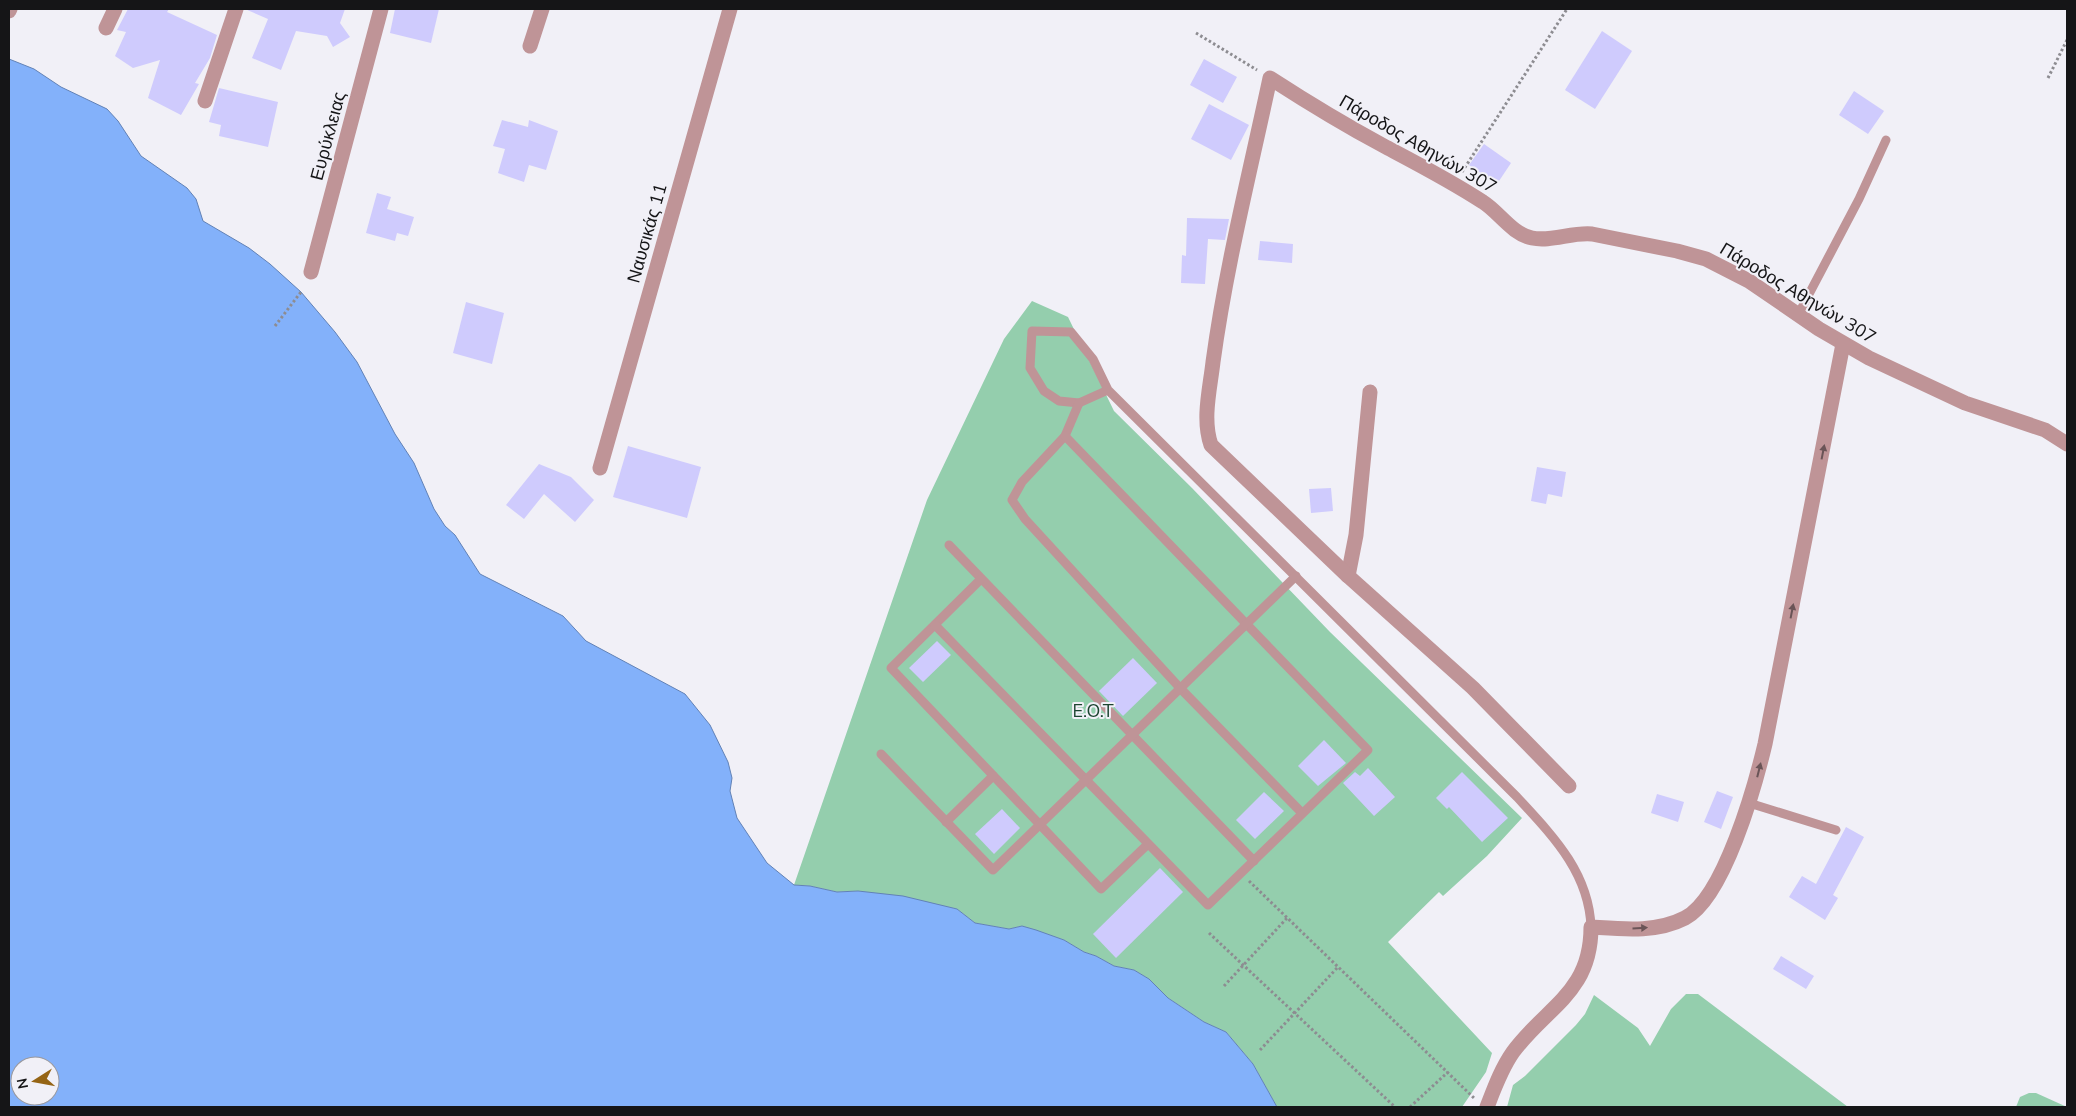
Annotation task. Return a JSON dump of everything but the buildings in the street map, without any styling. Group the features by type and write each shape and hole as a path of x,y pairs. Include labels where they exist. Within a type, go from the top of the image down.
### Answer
{"street":[{"path":"106,28 115,9"},
{"path":"205,101 236,9"},
{"name":"Ευρύκλειας","path":"311,272 381,9"},
{"path":"530,46 542,9"},
{"name":"Ναυσικάς 11","path":"600,468 730,9"},
{"path":"1270,78 1226,278 1209,398 1208,436 1211,445 1348,576 1473,688 1569,786"},
{"name":"Πάροδος Αθηνών 307","path":"1270,78 1368,137 1454,184 1486,204 1511,226 1530,238 1583,233 1706,259 1749,281 1843,344 1945,394 2024,421 2045,430 2067,444"},
{"path":"1482,1104 1512,1054 1559,1004 1582,974 1590,952 1591,927 1657,927 1674,923 1692,913 1703,903 1719,878 1758,776 1843,344"},
{"path":"1348,576 1356,535 1370,392"}],"lane":[{"path":"1798,315 1855,207 1886,140"},
{"path":"1108,390 1079,403 1059,401 1044,391 1030,368 1032,331 1071,332 1093,360 1108,390 1517,797 1561,847 1573,865 1587,893 1591,927"},
{"path":"1079,403 1065,436 1022,482 1012,500 1025,520 1180,688 1302,813"},
{"path":"935,625 1208,906 1368,750 1065,436"},
{"path":"949,545 1254,861"},
{"path":"881,754 993,870 1296,576"},
{"path":"981,579 891,668 1101,889 1148,844"},
{"path":"946,822 993,776"},
{"path":"1749,803 1836,830"}],"path":[{"path":"1454,184 1566,9"},
{"path":"1196,33 1270,78"},
{"path":"2048,78 2067,40"},
{"path":"275,326 301,292"},
{"path":"1241,874 1482,1104"},
{"path":"1224,986 1287,918"},
{"path":"1209,933 1395,1107"},
{"path":"1260,1050 1338,967"},
{"path":"1410,1107 1448,1072"}],"green space":[{"name":"E.O.T","path":"1032,301 1068,317 1114,411 1192,488 1330,632 1522,818 1487,856 1443,896 1439,892 1388,942 1492,1053 1486,1072 1462,1107 1277,1107 1253,1064 1226,1032 1204,1022 1168,998 1149,979 1134,970 1114,966 1064,940 1022,926 1009,929 975,923 957,909 858,891 837,892 810,886 794,885 927,500 1004,339"},
{"path":"1686,994 1698,994 1848,1107 1507,1107 1513,1085 1525,1076 1576,1025 1585,1014 1594,995 1638,1028 1650,1046 1671,1009"},
{"path":"2029,1093 2036,1093 2067,1107 2016,1107 2020,1097"}],"water":[{"path":"9,59 34,69 61,87 107,109 118,121 141,156 187,188 196,199 203,221 249,248 301,292 335,332 357,362 395,434 414,463 434,509 445,526 455,535 480,574 563,616 586,641 685,694 710,725 728,762 732,778 730,791 737,818 767,863 794,885 810,886 837,892 858,891 903,896 957,909 975,923 1009,929 1022,926 1036,930 1064,940 1114,966 1134,970 1149,979 1168,998 1204,1022 1226,1032 1253,1064 1277,1107 9,1107"}]}
